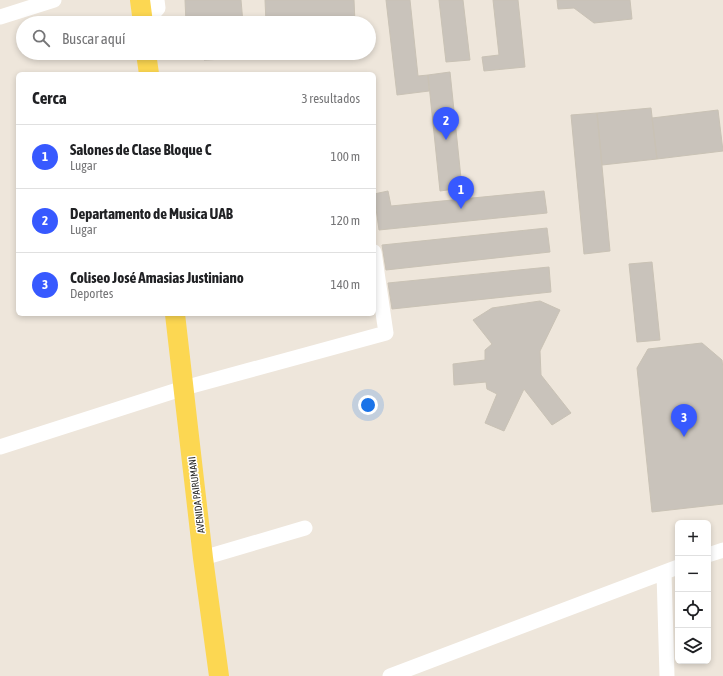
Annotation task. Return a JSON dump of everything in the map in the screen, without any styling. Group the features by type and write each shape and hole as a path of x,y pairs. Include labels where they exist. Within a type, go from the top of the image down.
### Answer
{"main road":[{"path":"140,0 143,16"},
{"path":"147,60 149,72"},
{"name":"AVENIDA PAIRUMANI","path":"176,316 203,558 219,676"}],"street":[{"path":"0,17 54,0"},
{"path":"151,16 158,8 157,0"},
{"path":"0,447 184,388 386,333 376,266"},
{"path":"203,558 305,528"},
{"path":"711,555 723,550"},
{"path":"390,676 675,568"},
{"path":"664,573 667,676"}],"building":[{"path":"185,0 241,0 242,16 186,16"},
{"path":"265,0 354,0 355,16 266,16"},
{"path":"386,0 410,0 418,76 428,75 429,91 397,95"},
{"path":"439,0 463,0 470,60 446,62"},
{"path":"493,0 518,0 525,67 484,71 482,57 499,55"},
{"path":"557,0 630,0 632,19 594,23 574,8 558,9"},
{"path":"450,72 462,188 440,191 428,75"},
{"path":"651,108 657,159 602,165 597,113"},
{"path":"718,110 723,151 657,159 652,118"},
{"path":"597,113 610,251 584,254 571,115"},
{"path":"388,191 391,206 544,191 547,213 379,230 376,208 376,194"},
{"path":"547,228 550,252 386,270 382,245"},
{"path":"652,262 660,340 637,342 629,264"},
{"path":"549,267 551,292 392,309 388,283"},
{"path":"540,301 560,310 540,351 541,375 571,413 552,425 524,389 504,431 485,423 497,394 487,389 486,382 454,385 453,364 485,360 485,350 492,344 473,320 492,308"},
{"path":"702,343 722,360 723,504 652,512 637,368 648,349"}],"place":[{"name":"Departamento de Musica UAB","path":"446,140"},
{"name":"Salones de Clase Bloque C","path":"461,209"},
{"name":"Coliseo José Amasias Justiniano","path":"684,437"}]}
